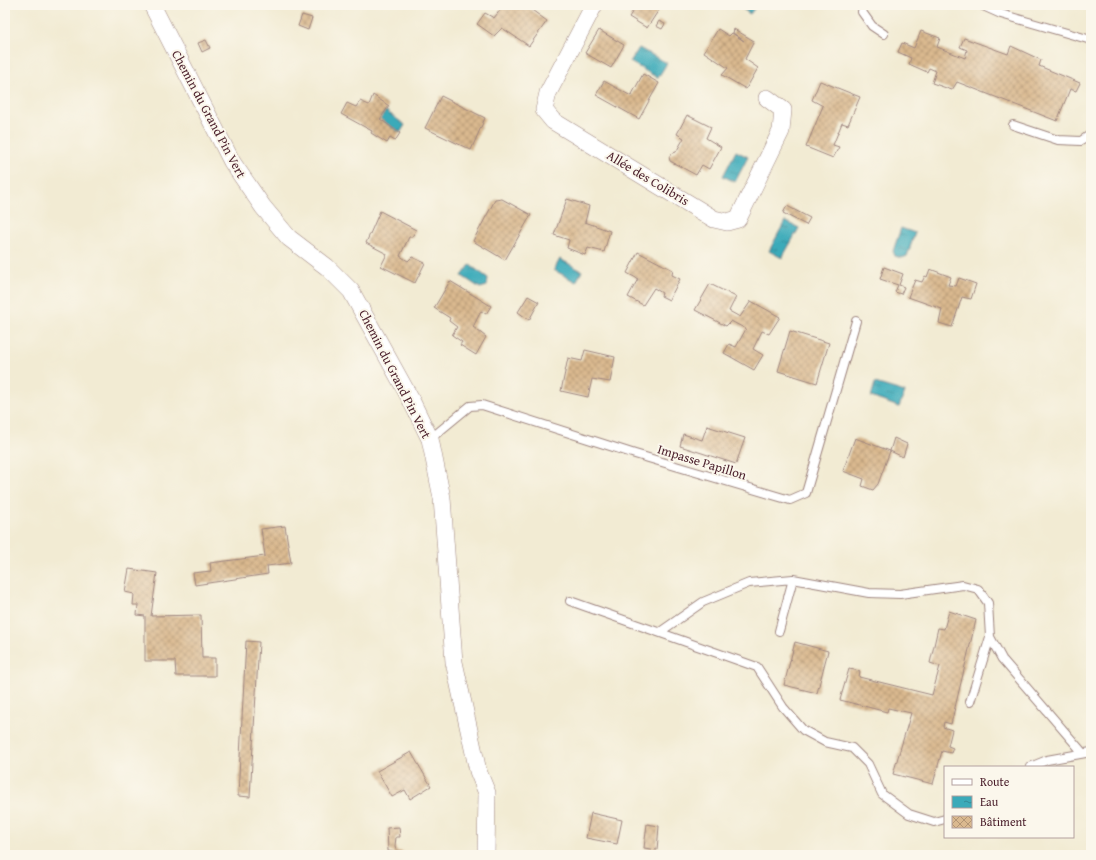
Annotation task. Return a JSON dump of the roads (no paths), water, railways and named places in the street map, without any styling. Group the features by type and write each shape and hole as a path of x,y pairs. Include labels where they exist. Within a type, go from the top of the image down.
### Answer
{"street":[{"name":"Chemin du Grand Pin Vert","path":"152,5 232,162 263,207 289,238 326,267 351,291 410,398 430,439 442,498 454,662 478,771 488,793 486,855"},
{"name":"Allée des Colibris","path":"594,5 548,93 544,110 553,121 714,219 727,222 738,219 782,131 783,110 767,98"}],"lane":[{"path":"863,5 862,12 872,26 884,34"},
{"path":"980,5 1001,14 1091,40"},
{"path":"1001,14 1004,5"},
{"path":"1013,125 1058,140 1081,141 1091,134"},
{"name":"Impasse Papillon","path":"430,439 470,406 482,404 635,454 790,500 806,493 856,321"},
{"path":"779,631 793,579"},
{"path":"660,632 703,602 749,583 793,579 869,593 900,594 963,585 978,589 988,603 990,637 970,702"},
{"path":"570,601 757,667 783,707 803,730 825,742 852,748 868,764 882,794 909,814 934,822 944,819"},
{"path":"990,637 1002,659 1087,753"},
{"path":"1032,766 1047,760 1087,753"}],"water":[{"path":"737,5 757,5 750,14"},
{"path":"639,48 667,63 658,78 630,62"},
{"path":"386,111 405,125 400,133 380,119"},
{"path":"736,151 748,157 735,182 723,176"},
{"path":"785,221 799,228 782,258 769,251"},
{"path":"901,228 915,233 907,256 902,258 895,256 893,251"},
{"path":"560,259 582,271 576,282 554,270"},
{"path":"470,265 488,278 487,286 480,288 462,276"},
{"path":"875,383 905,392 899,407 871,397"}]}
